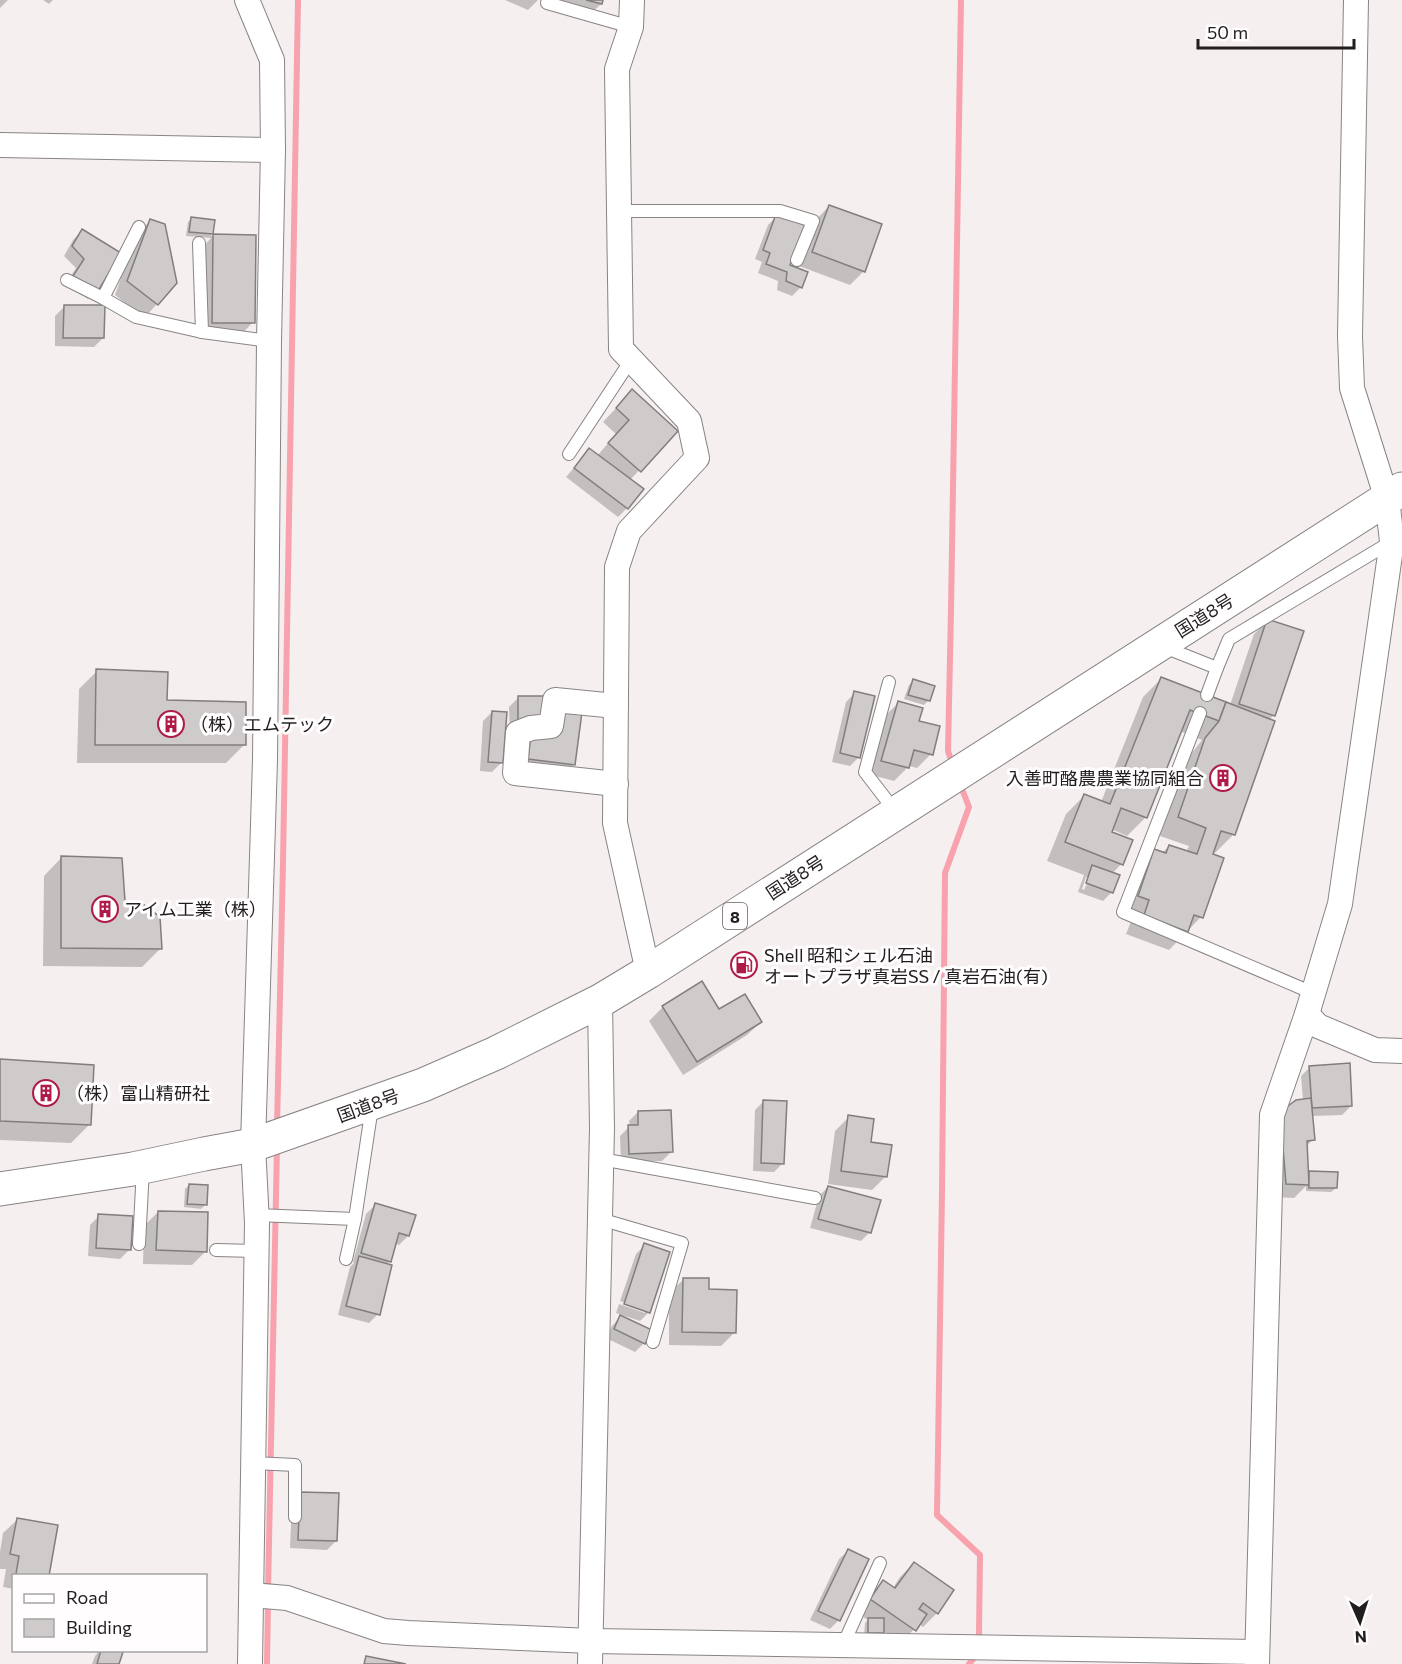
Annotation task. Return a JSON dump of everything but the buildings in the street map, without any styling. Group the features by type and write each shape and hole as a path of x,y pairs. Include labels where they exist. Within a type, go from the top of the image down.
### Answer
{"highway":[{"name":"国道8号","path":"0,1189 253,1146 423,1085 496,1053 600,1001 648,972 1394,494"}],"street":[{"path":"247,0 272,60 273,150 265,760 253,1146 256,1251 250,1664"},
{"path":"632,0 631,27 617,69 621,349 689,420 697,458 629,531 617,567 615,823 648,972"},
{"path":"252,1594 287,1598 384,1631 590,1652 843,1645 1257,1658 1272,1115 1310,1004 1340,904 1394,554 1394,494 1352,388 1350,336 1356,0"},
{"path":"0,145 273,150"},
{"path":"616,706 555,700 551,726 531,728 518,733 515,772 616,784"},
{"path":"590,1652 601,1159 600,1001"},
{"path":"1310,1004 1318,1026 1375,1050 1402,1051"}],"lane":[{"path":"548,0 547,3 631,27"},
{"path":"619,212 780,211 813,221 797,260"},
{"path":"103,298 139,227"},
{"path":"199,243 202,332"},
{"path":"67,280 136,316 202,332 269,341"},
{"path":"569,454 631,360"},
{"path":"1207,694 1230,639 1394,554"},
{"path":"1157,645 1217,668"},
{"path":"889,681 865,772 896,812"},
{"path":"1200,713 1124,912 1310,1004"},
{"path":"346,1259 355,1219 373,1104"},
{"path":"601,1159 815,1198"},
{"path":"139,1244 143,1166"},
{"path":"256,1215 355,1219"},
{"path":"600,1219 682,1243 653,1342"},
{"path":"216,1250 256,1251"},
{"path":"253,1463 295,1465 295,1517"},
{"path":"843,1645 880,1563"}],"waterway":[{"path":"277,1127 298,0"},
{"path":"953,766 948,751 961,0"},
{"path":"960,784 969,807 945,873 937,1515 980,1555 977,1643"},
{"path":"268,1592 277,1146"},
{"path":"267,1664 268,1602"},
{"path":"969,1664 975,1653"}],"place":[{"name":"（株）エムテック","path":"171,724"},
{"name":"入善町酪農農業協同組合","path":"1223,778"},
{"name":"アイム工業（株）","path":"105,909"},
{"name":"Shell 昭和シェル石油 オートプラザ真岩SS / 真岩石油(有)","path":"744,965"},
{"name":"（株）富山精研社","path":"46,1093"}]}
